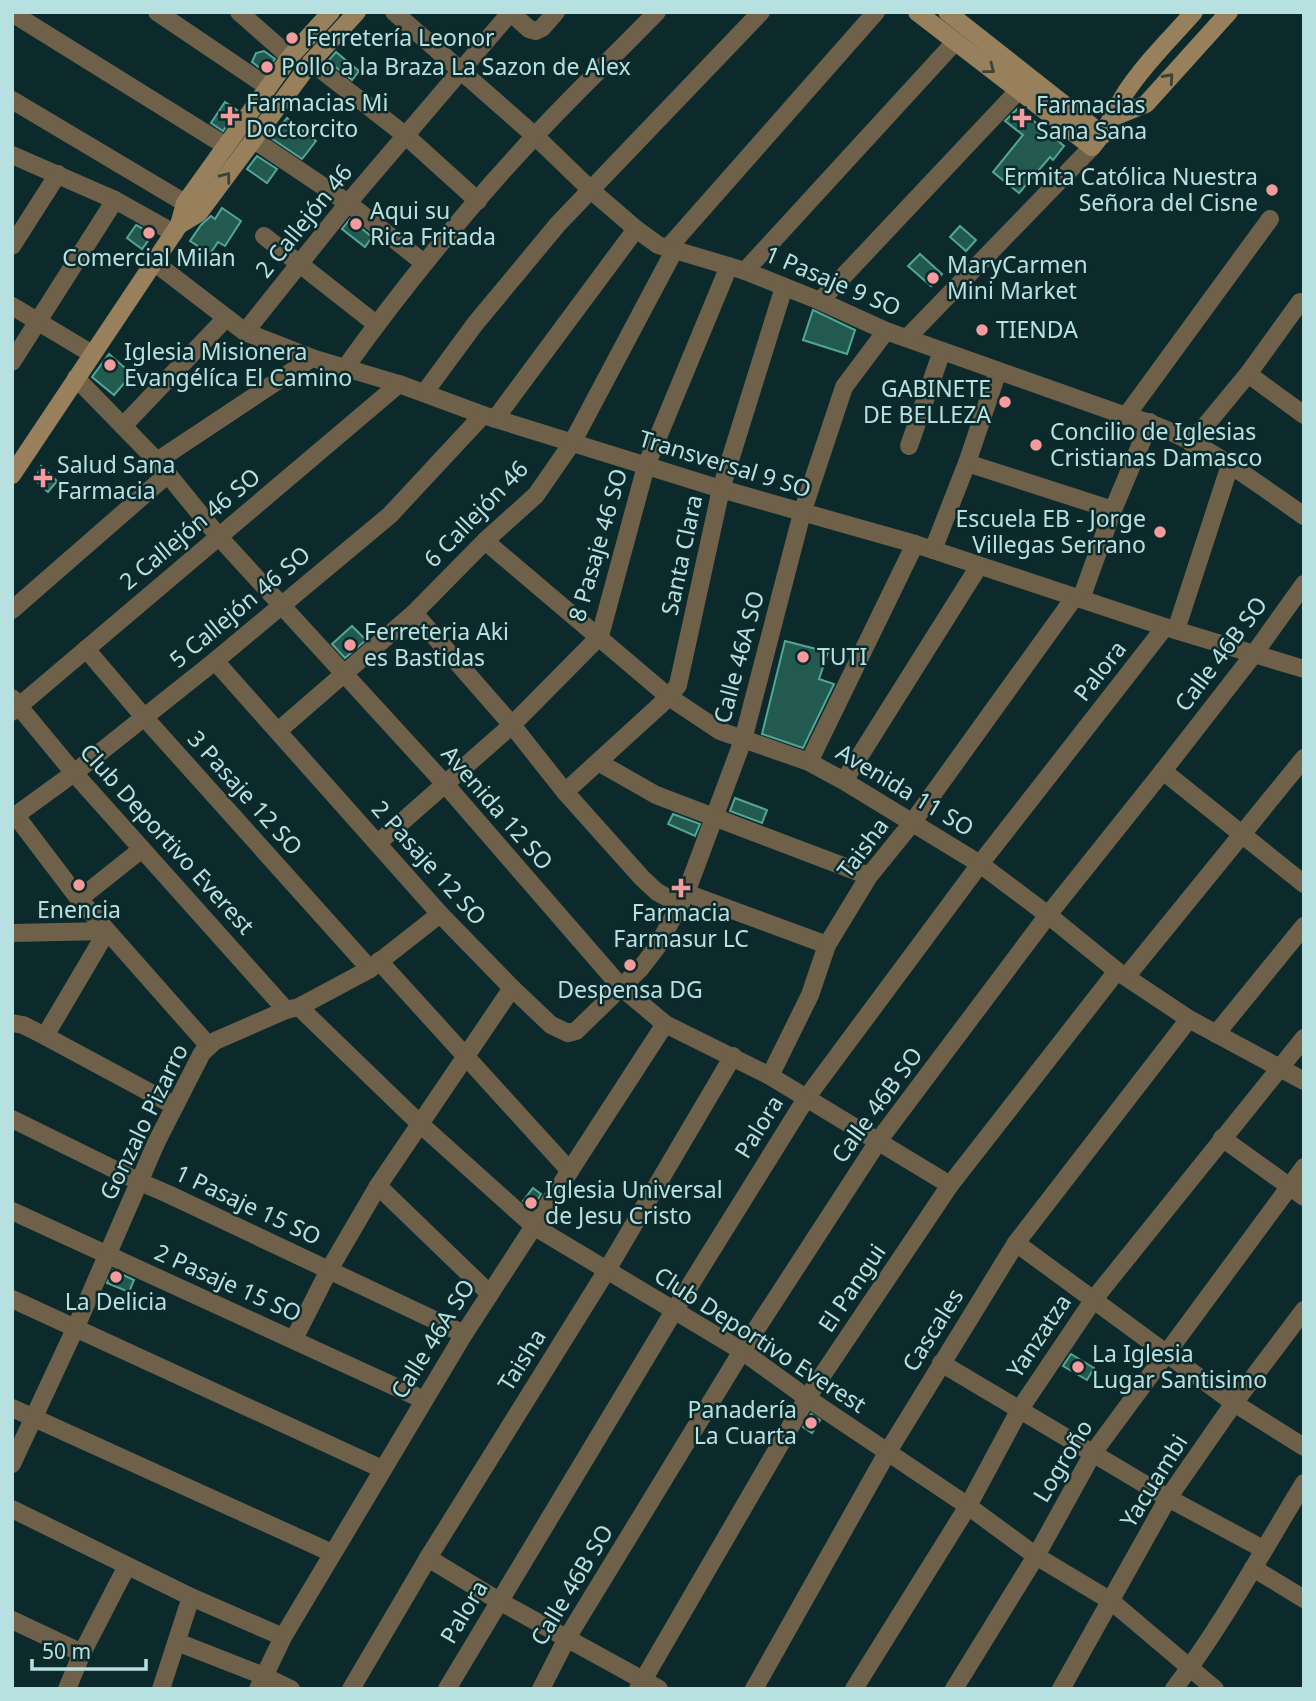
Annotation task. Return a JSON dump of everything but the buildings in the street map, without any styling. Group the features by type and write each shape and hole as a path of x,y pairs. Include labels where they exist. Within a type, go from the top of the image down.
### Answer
{"street":[{"path":"158,12 268,87"},
{"path":"239,12 290,57"},
{"path":"13,473 177,229 185,203 290,57 331,12"},
{"path":"177,229 199,213 311,62 357,12"},
{"name":"1 Pasaje 9 SO","path":"394,12 535,136 592,191 658,244 784,286 886,331 1126,416 1150,422 1230,465 1304,516"},
{"path":"510,12 529,29 536,31 556,12"},
{"name":"2 Callejón 46","path":"245,332 348,203 510,12"},
{"path":"345,368 424,263 478,201 535,136 657,12"},
{"path":"425,393 475,324 558,224 761,12"},
{"path":"671,249 876,12"},
{"path":"917,12 1018,91 1097,141"},
{"path":"947,12 1097,141"},
{"path":"906,338 1097,141 1114,117 1126,92 1194,12"},
{"path":"1114,117 1146,104 1229,12"},
{"path":"12,13 226,146"},
{"name":"8 Pasaje 46 SO","path":"378,842 512,726 600,636 646,466 737,269 955,42"},
{"path":"311,62 405,135 478,201"},
{"path":"820,301 1018,91"},
{"path":"12,100 185,203"},
{"path":"254,140 348,203 424,263"},
{"path":"12,155 177,229"},
{"path":"12,246 58,174"},
{"path":"12,362 115,200"},
{"path":"1126,416 1270,219"},
{"name":"5 Callejón 46 SO","path":"14,817 215,661 390,515 489,417 636,229"},
{"path":"264,236 376,324"},
{"name":"6 Callejón 46","path":"278,731 414,613 485,541 536,495 572,443 671,249"},
{"name":"Transversal 9 SO","path":"154,262 245,332 312,358 399,384 489,417 720,489 915,544 1078,599 1304,669"},
{"name":"Santa Clara","path":"565,792 668,697 681,677 720,489 784,286"},
{"path":"1191,443 1302,303"},
{"path":"12,306 92,354"},
{"path":"123,426 226,318"},
{"name":"Calle 46A SO","path":"621,987 657,947 683,899 743,740 802,513 844,387 886,331"},
{"path":"909,446 942,351"},
{"path":"12,610 163,468 312,358"},
{"path":"933,550 967,463 998,371"},
{"path":"1248,374 1304,415"},
{"name":"Avenida 12 SO","path":"76,378 163,468 219,537 445,783 621,987 665,1024 770,1076 950,1185"},
{"name":"2 Callejón 46 SO","path":"15,706 399,384"},
{"name":"Taisha","path":"770,1076 810,995 827,945 869,876 1078,599 1150,422"},
{"path":"967,463 1113,510"},
{"name":"Palora","path":"447,1689 674,1311 807,1097 980,864 1170,628 1230,465"},
{"name":"Avenida 11 SO","path":"485,541 600,636 668,697 720,731 809,762 844,780 980,864 1122,974 1189,1019 1304,1081"},
{"path":"809,762 915,544"},
{"path":"844,780 979,566"},
{"name":"Calle 46B SO","path":"541,1689 567,1639 742,1351 879,1140 1048,915 1254,654 1304,584"},
{"path":"414,613 565,792 657,892 827,945"},
{"name":"3 Pasaje 12 SO","path":"86,649 144,717 374,965 465,1055 570,1171"},
{"name":"2 Pasaje 12 SO","path":"215,661 440,914 551,1026 568,1033 584,1026 621,987"},
{"name":"Club Deportivo Everest","path":"15,706 142,849 293,1009 535,1227 742,1351 968,1506 1036,1556 1111,1601 1214,1689"},
{"name":"El Pangui","path":"640,1684 807,1398 950,1185 1122,974 1304,758"},
{"path":"598,762 656,795 869,876"},
{"path":"1163,771 1304,884"},
{"path":"14,817 79,899 208,1045"},
{"path":"79,899 142,849"},
{"name":"Gonzalo Pizarro","path":"12,1464 174,1106 208,1045 293,1009 374,965 440,914"},
{"path":"1216,1034 1304,926"},
{"path":"12,933 107,931"},
{"path":"45,1036 107,931"},
{"path":"294,1339 329,1270 378,1186 512,988"},
{"name":"Cascales","path":"754,1689 887,1452 1016,1243 1189,1019"},
{"path":"12,1023 23,1025 45,1036 174,1106"},
{"name":"Calle 46A SO","path":"261,1682 283,1637 332,1553 464,1334 665,1024"},
{"name":"Yanzatza","path":"854,1689 968,1506 1020,1409 1094,1299 1304,1038"},
{"name":"Taisha","path":"351,1689 428,1558 607,1270 733,1056"},
{"name":"1 Pasaje 15 SO","path":"12,1119 464,1334"},
{"path":"1222,1138 1304,1197"},
{"name":"Logroño","path":"954,1689 1036,1556 1093,1453 1304,1167"},
{"path":"378,1186 490,1294"},
{"name":"2 Pasaje 15 SO","path":"12,1211 424,1400"},
{"path":"1016,1243 1234,1402 1304,1447"},
{"path":"12,1299 382,1469"},
{"name":"Yacuambi","path":"1061,1689 1168,1498 1234,1402 1304,1310"},
{"path":"941,1363 1168,1498 1264,1549"},
{"path":"12,1408 332,1553"},
{"path":"1174,1689 1254,1567 1304,1482"},
{"path":"12,1509 191,1597 283,1637"},
{"path":"428,1558 640,1684 659,1689"},
{"path":"67,1689 82,1653 127,1566"},
{"path":"1254,1567 1304,1599"},
{"path":"161,1689 191,1597"},
{"path":"12,1620 82,1653"},
{"path":"177,1642 261,1682 290,1689"}],"place":[{"name":"Ferretería Leonor","path":"292,38"},
{"name":"Pollo a la Braza La Sazon de Alex","path":"267,67"},
{"name":"Farmacias Mi Doctorcito","path":"230,116"},
{"name":"Farmacias Sana Sana","path":"1022,118"},
{"name":"Ermita Católica Nuestra Señora del Cisne","path":"1272,190"},
{"name":"Aqui su Rica Fritada","path":"356,224"},
{"name":"Comercial Milan","path":"149,233"},
{"name":"MaryCarmen Mini Market","path":"933,278"},
{"name":"TIENDA","path":"982,330"},
{"name":"Iglesia Misionera Evangélíca El Camino","path":"110,365"},
{"name":"GABINETE DE BELLEZA","path":"1005,402"},
{"name":"Concilio de Iglesias Cristianas Damasco","path":"1036,445"},
{"name":"Salud Sana Farmacia","path":"43,478"},
{"name":"Escuela EB - Jorge Villegas Serrano","path":"1160,532"},
{"name":"Ferreteria Aki es Bastidas","path":"350,645"},
{"name":"TUTI","path":"803,657"},
{"name":"Enencia","path":"79,885"},
{"name":"Farmacia Farmasur LC","path":"681,888"},
{"name":"Despensa DG","path":"630,965"},
{"name":"Iglesia Universal de Jesu Cristo","path":"531,1203"},
{"name":"La Delicia","path":"116,1277"},
{"name":"La Iglesia Lugar Santisimo","path":"1078,1367"},
{"name":"Panadería La Cuarta","path":"811,1423"}]}
